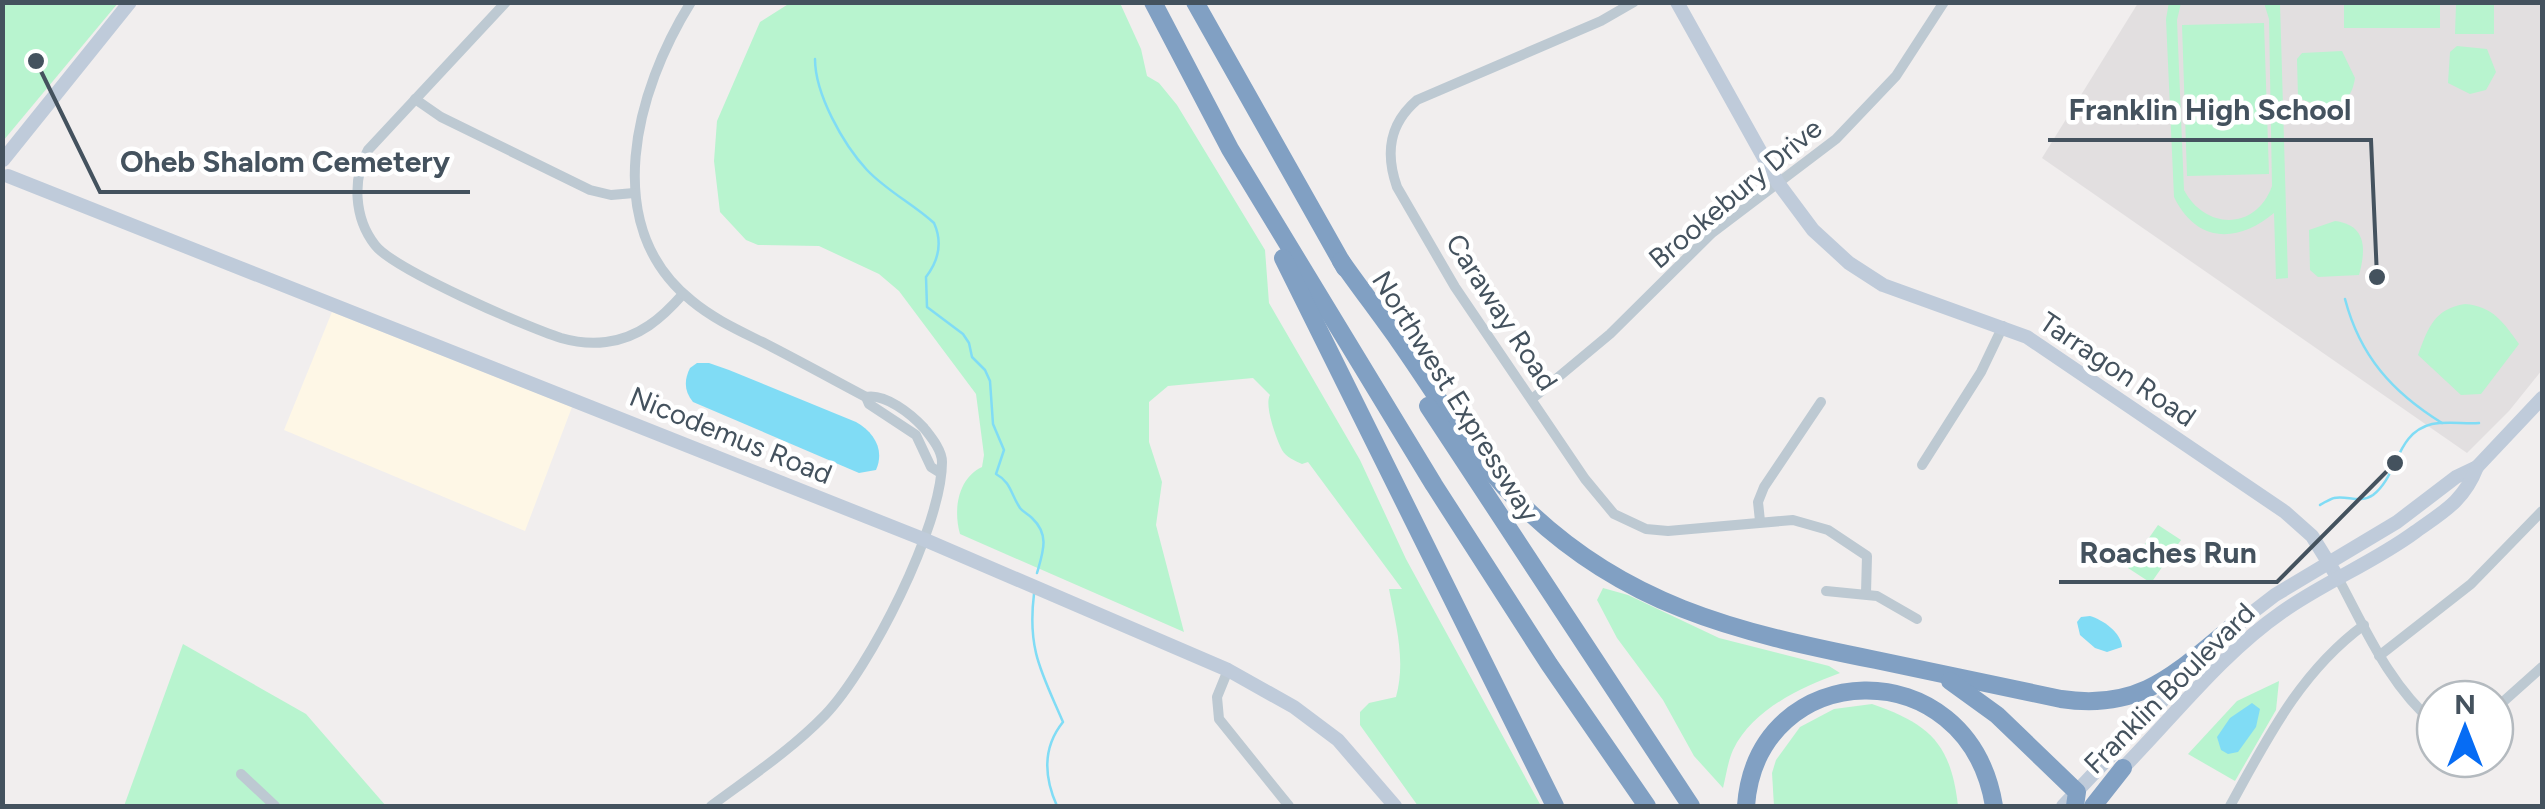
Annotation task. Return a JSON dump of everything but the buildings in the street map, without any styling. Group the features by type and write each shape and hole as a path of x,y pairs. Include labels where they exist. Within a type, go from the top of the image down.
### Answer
{"highway":[{"path":"1153,2 1555,806"},
{"name":"Northwest Expressway","path":"1195,2 1341,261 1466,466 1691,806"},
{"path":"1230,150 1434,486 1647,806"},
{"path":"1341,261 1486,466 1542,523 1583,556 1653,598 1721,625 1770,638 2083,702 2117,701 2157,686 2242,620"},
{"path":"1933,672 1988,708 2083,803 2124,768"},
{"path":"1746,806 1754,764 1781,727 1826,698 1864,690 1918,700 1952,722 1978,755 1994,806"}],"street":[{"path":"4,170 130,2"},
{"path":"506,2 377,138 359,172 358,199 362,221 375,246 395,264 548,333 580,342 610,342 643,330 659,320 683,294"},
{"path":"692,2 666,47 636,147 634,193 650,248 683,294 724,322 866,397 874,396 903,410 918,422 939,450 942,463 936,505 923,538 880,634 840,697 811,729 712,806"},
{"name":"Caraway Road","path":"1634,2 1601,21 1418,100 1398,122 1390,144 1391,170 1455,287 1602,502 1628,522 1646,529 1760,521 1810,524 1828,530 1867,556 1866,594"},
{"name":"Tarragon Road","path":"1677,2 1778,184 1813,230 1866,275 1900,292 2002,326 2058,356 2285,512 2312,536 2379,656 2415,704"},
{"name":"Brookebury Drive","path":"1532,399 1610,334 1712,233 1836,140 1916,48 1944,2"},
{"path":"415,98 442,117 590,190 611,196 634,193"},
{"name":"Nicodemus Road","path":"4,170 923,538 1228,670 1294,707 1338,740 1394,806"},
{"path":"1922,465 1981,372 2002,326"},
{"name":"Franklin Boulevard","path":"2063,806 2083,803 2242,620 2477,467 2542,398"},
{"path":"1760,521 1758,502 1764,486 1821,402"},
{"name":"Franklin Boulevard","path":"2124,768 2253,634 2283,611 2407,538 2442,512 2468,491 2477,467"},
{"path":"2379,656 2472,584 2542,512"},
{"path":"1826,590 1866,594 1893,604 1916,619"},
{"path":"2230,806 2297,690 2339,643 2364,625"},
{"path":"2515,692 2542,668"},
{"path":"1228,670 1217,696 1219,719 1289,806"},
{"path":"241,774 275,806"}],"shaded area":[{"path":"2138,3 2542,3 2542,370 2509,411 2467,453 2042,158"},
{"path":"332,312 572,407 525,531 284,430"}],"green space":[{"path":"2169,2 2181,3 2177,20 2184,190 2204,213 2230,220 2254,211 2272,186 2269,19 2264,3 2280,3 2288,278 2276,279 2274,213 2246,230 2219,234 2194,224 2174,197 2166,19"},
{"path":"2,3 118,3 3,141"},
{"path":"790,3 1120,3 1141,49 1147,76 1159,83 1177,105 1265,250 1269,303 1360,460 1406,559 1541,806 1418,806 1360,725 1360,712 1369,703 1396,697 1400,656 1389,589 1402,589 1308,462 1302,464 1284,452 1268,406 1270,395 1253,378 1168,386 1149,402 1149,442 1162,482 1156,525 1184,632 960,534 959,496 967,479 982,467 984,455 976,394 899,291 879,274 819,246 758,245 746,240 720,212 714,161 717,121 760,22"},
{"path":"2344,3 2440,3 2440,28 2344,28"},
{"path":"2456,4 2494,4 2494,34 2455,34"},
{"path":"2264,23 2269,174 2187,176 2182,25"},
{"path":"2457,46 2487,49 2496,72 2486,90 2470,94 2448,83 2450,52"},
{"path":"2342,51 2355,78 2348,97 2334,105 2298,98 2297,59 2302,53"},
{"path":"2335,221 2346,223 2359,233 2363,257 2359,275 2318,277 2310,270 2309,230"},
{"path":"2465,304 2490,312 2519,344 2481,394 2461,395 2418,355 2439,315"},
{"path":"2158,525 2181,540 2151,583 2128,568"},
{"path":"1603,588 1628,595 1719,638 1829,666 1840,673 1794,693 1753,723 1733,750 1723,788 1694,756 1663,700 1617,638 1597,600"},
{"path":"183,644 306,714 386,806 124,806"},
{"path":"2279,681 2276,710 2235,781 2188,754 2237,701"},
{"path":"1872,704 1909,720 1934,739 1950,767 1958,806 1774,806 1772,773 1776,760 1800,727 1834,709"}],"water":[{"path":"697,363 729,370 856,422 876,442 876,470 859,473 693,402 686,381 690,368"},
{"path":"2090,616 2110,627 2122,647 2107,652 2095,648 2080,635 2077,622"},
{"path":"2252,703 2260,709 2256,727 2238,752 2228,754 2221,750 2217,737 2230,718"}],"waterway":[{"path":"815,59 825,103 858,159 883,184 934,223 939,244 937,258 926,277 927,307 963,334 972,357 990,381 993,424 1004,450 996,474 1041,531 1044,544 1037,573"},
{"path":"2345,299 2359,338 2380,371 2408,399 2442,423"},
{"path":"2320,505 2339,497 2363,499 2373,495 2388,477 2404,445 2420,429 2438,423 2479,423"},
{"path":"1034,594 1035,646 1063,722 1051,742 1047,763 1057,806"}],"place":[{"name":"Oheb Shalom Cemetery","path":"36,61"},
{"name":"Franklin High School","path":"2377,277"},
{"name":"Roaches Run","path":"2395,463"}]}
